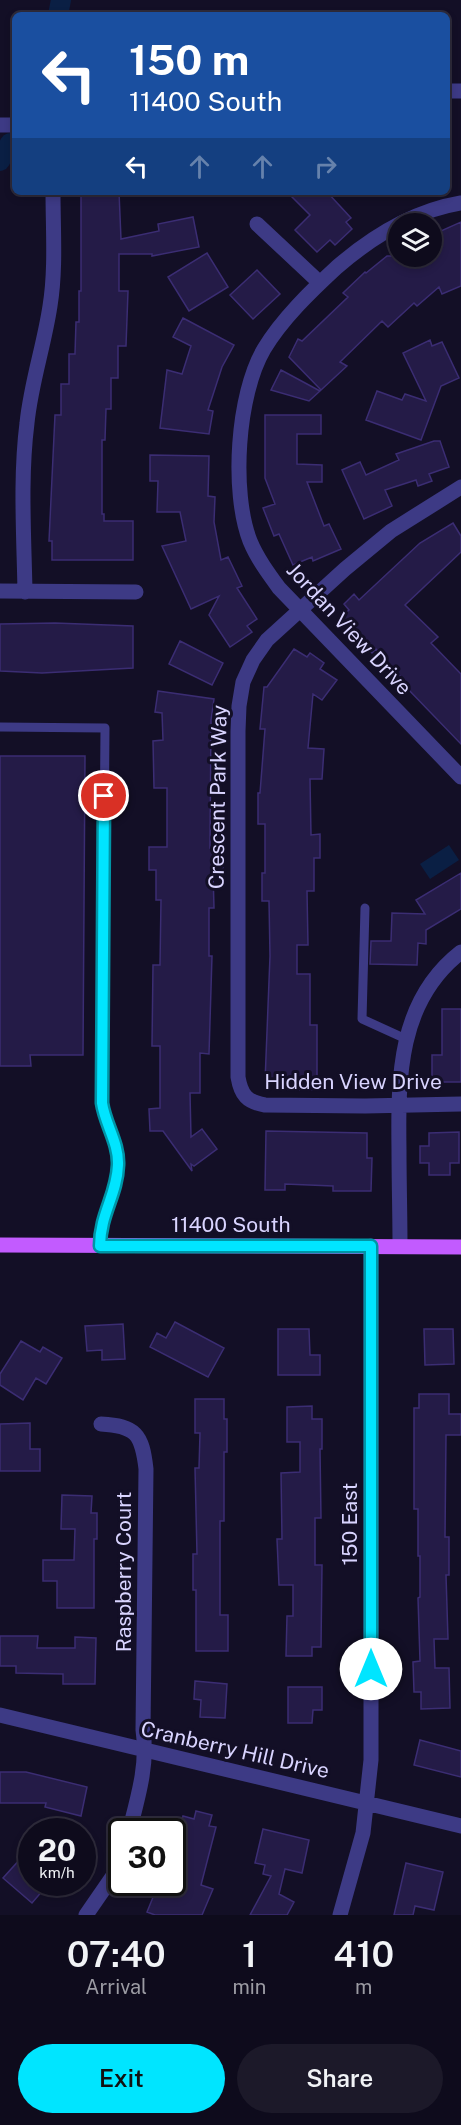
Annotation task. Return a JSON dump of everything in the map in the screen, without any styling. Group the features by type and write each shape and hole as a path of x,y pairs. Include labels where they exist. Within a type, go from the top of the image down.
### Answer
{"main road":[{"name":"11400 South","path":"0,1245 461,1246"}],"street":[{"path":"25,592 24,455 30,393 46,334 51,303 53,195"},
{"name":"Jordan View Drive","path":"460,773 279,588 262,564 250,541 243,516 240,492 240,441 245,404 264,350 279,329 320,283 353,254 386,230 420,214 461,203"},
{"path":"257,224 320,283"},
{"name":"Crescent Park Way","path":"246,1099 240,1088 238,1077 239,706 243,682 253,660 267,640 300,609 392,531 461,487"},
{"path":"0,591 136,592"},
{"path":"400,1246 401,1063 414,1015 426,992 442,970 461,952"},
{"name":"Hidden View Drive","path":"246,1099 255,1104 265,1105 461,1104"},
{"name":"150 East","path":"340,1915 363,1833 371,1760 371,1246"},
{"name":"Raspberry Court","path":"101,1424 123,1425 133,1431 140,1441 144,1454 146,1480 143,1730 146,1750"},
{"name":"Cranberry Hill Drive","path":"0,1715 461,1826"},
{"path":"132,1818 146,1750"},
{"path":"86,1915 108,1883"}],"lane":[{"path":"0,727 105,728 102,1103 106,1122 118,1152 118,1164 114,1189 102,1222 100,1246"},
{"path":"365,908 363,1019 406,1039"}],"water":[{"path":"449,845 459,860 430,879 420,864"}],"building":[{"path":"81,195 119,195 121,239 159,231 158,224 193,217 199,247 152,256 152,254 119,254 119,291 128,291 126,346 118,346 118,378 111,378 111,409 106,409 105,440 102,440 102,514 104,514 104,521 133,521 133,560 52,560 52,541 49,541 55,415 61,415 61,384 69,384 69,354 75,354 76,322 79,322 79,291 81,291"},
{"path":"290,195 330,195 351,218 346,222 352,229 335,245 330,240 317,252 295,230 310,215"},
{"path":"461,222 461,286 442,294 439,287 417,306 414,303 388,327 382,321 340,362 347,366 321,390 289,357 298,339 302,341 348,297 343,293 365,272 387,256 388,267 442,267 442,231"},
{"path":"207,253 228,287 189,311 168,277"},
{"path":"257,270 280,294 253,319 230,295"},
{"path":"183,318 234,345 222,367 208,410 213,411 209,434 160,428 167,370 182,374 191,346 173,337"},
{"path":"430,340 432,346 442,342 459,378 441,386 421,440 366,420 377,391 402,400 405,394 426,401 403,353"},
{"path":"281,370 320,391 309,401 271,390"},
{"path":"265,415 321,415 321,434 297,434 297,464 322,465 322,482 307,482 324,526 329,524 341,549 313,561 312,557 293,565 279,534 274,536 263,508 275,504 265,478"},
{"path":"440,441 449,467 429,474 432,481 418,486 416,480 385,490 392,506 364,519 342,470 360,462 366,475 399,460 396,454"},
{"path":"150,455 209,456 208,496 215,497 214,522 221,560 228,557 242,586 237,588 257,619 247,626 252,632 230,647 209,615 219,596 191,609 162,546 186,541 180,512 157,512 158,481 150,481"},
{"path":"453,523 461,536 461,552 405,605 438,637 431,643 461,674 461,744 405,686 407,684 376,649 372,653 340,618 349,610 344,604 354,594 359,600 420,543"},
{"path":"55,623 133,626 133,668 42,673 0,671 0,624"},
{"path":"180,641 223,663 212,685 169,664"},
{"path":"294,649 307,657 310,653 324,663 320,669 337,680 322,700 313,694 308,748 324,749 322,779 310,779 311,835 320,834 320,858 314,858 314,891 307,891 308,945 297,945 297,974 310,974 310,1025 317,1025 317,1090 288,1090 288,1082 265,1082 270,956 269,901 262,901 262,873 265,873 265,824 258,824 258,793 260,793 265,729 260,729 264,687 267,687"},
{"path":"158,691 214,699 211,720 210,848 223,848 223,871 213,871 214,908 209,908 209,956 212,956 209,1054 200,1053 200,1093 190,1093 191,1137 202,1129 217,1149 194,1166 191,1164 192,1171 163,1131 150,1131 149,1109 160,1108 160,1046 152,1046 153,965 160,965 161,900 156,900 156,870 149,870 149,847 167,847 167,788 154,788 153,741 163,740 162,713 155,712"},
{"path":"0,756 85,756 83,1055 30,1055 31,1066 0,1066"},
{"path":"461,873 461,909 426,930 426,944 418,943 417,965 370,964 371,941 391,941 392,913 425,914 416,900"},
{"path":"442,1009 461,1009 461,1082 432,1082 432,1055 442,1055"},
{"path":"266,1131 367,1133 367,1158 372,1158 371,1191 333,1191 333,1186 285,1184 285,1190 265,1190"},
{"path":"459,1132 459,1163 450,1163 450,1175 429,1175 429,1163 420,1163 420,1146 429,1146 429,1133"},
{"path":"175,1322 224,1348 208,1377 150,1347 157,1333 166,1338"},
{"path":"123,1324 125,1359 102,1360 102,1350 87,1351 85,1326"},
{"path":"278,1329 309,1329 310,1355 320,1355 320,1375 278,1375"},
{"path":"424,1329 453,1329 454,1364 425,1365"},
{"path":"21,1341 40,1352 43,1347 62,1358 46,1384 36,1378 23,1400 0,1385 0,1374"},
{"path":"419,1394 449,1394 449,1414 461,1414 461,1435 446,1435 445,1537 449,1537 449,1575 446,1575 448,1639 434,1639 435,1668 449,1668 450,1708 421,1709 421,1692 414,1692 413,1662 420,1661 418,1598 420,1597 420,1556 418,1556 418,1509 414,1509 414,1408 419,1408"},
{"path":"195,1399 224,1399 224,1419 227,1419 227,1452 224,1452 224,1521 220,1521 220,1615 228,1615 228,1651 196,1651 196,1590 193,1590 193,1554 197,1554 195,1468 199,1468 200,1433 195,1433"},
{"path":"312,1406 312,1419 322,1419 321,1518 315,1518 315,1565 322,1565 321,1647 312,1647 312,1656 286,1656 287,1616 293,1616 293,1585 279,1585 277,1539 282,1539 281,1473 300,1472 300,1442 287,1442 287,1407"},
{"path":"30,1423 30,1449 40,1449 40,1471 0,1471 0,1424"},
{"path":"62,1495 92,1496 91,1513 97,1513 97,1539 94,1539 94,1608 57,1608 57,1581 43,1581 43,1560 74,1560 75,1529 61,1529"},
{"path":"0,1636 38,1636 37,1648 75,1648 75,1637 96,1638 95,1684 63,1684 63,1674 16,1673 16,1666 0,1666"},
{"path":"195,1681 227,1684 225,1718 200,1717 201,1700 194,1699"},
{"path":"288,1687 322,1687 322,1710 313,1710 312,1723 288,1723"},
{"path":"420,1740 461,1751 461,1777 414,1765"},
{"path":"0,1772 26,1772 87,1787 81,1816 45,1807 46,1803 0,1803"},
{"path":"196,1811 212,1815 209,1826 216,1827 201,1885 213,1889 202,1915 155,1915 147,1912 154,1896 186,1896 186,1818 182,1818 183,1816 194,1819"},
{"path":"263,1829 309,1840 302,1873 285,1869 279,1894 294,1902 287,1915 250,1915 271,1876 263,1874 265,1865 255,1863"},
{"path":"18,1861 18,1891 3,1878"},
{"path":"406,1863 443,1872 434,1910 415,1906 413,1915 394,1915"},
{"path":"24,1896 38,1896 32,1903"}],"waterway":[{"path":"59,12 61,0"},
{"path":"0,161 10,143"}],"route":[{"path":"104,796 102,1103 106,1122 118,1152 118,1164 114,1189 102,1222 100,1246 371,1246 371,1669"}]}
